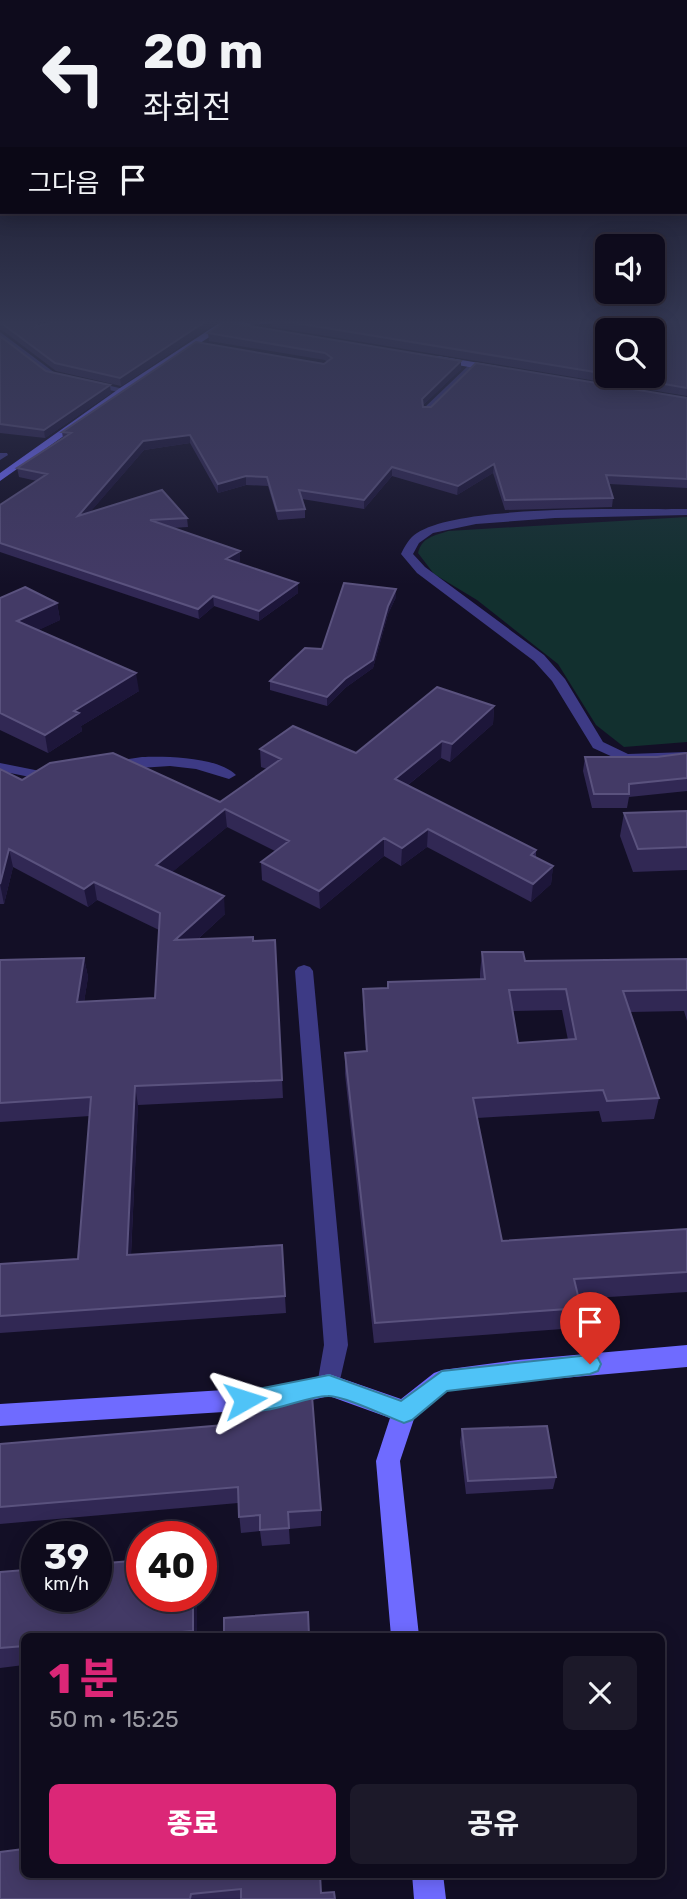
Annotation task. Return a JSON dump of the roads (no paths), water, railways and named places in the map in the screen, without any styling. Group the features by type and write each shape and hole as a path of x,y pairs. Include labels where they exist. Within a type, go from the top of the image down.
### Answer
{"main road":[{"path":"0,478 98,408"},
{"path":"405,1633 388,1461 404,1412 442,1381 518,1371 687,1356"},
{"path":"0,1415 273,1398 329,1385 404,1412"},
{"path":"427,1878 429,1899"}],"street":[{"path":"426,411 430,408"},
{"path":"687,512 508,517 461,523 441,526 423,534 412,542 407,554 421,570 539,658 558,679 598,746 626,758 687,755"},
{"path":"92,768 158,759 197,763 229,775"},
{"path":"0,767 40,775 66,772"},
{"path":"304,971 336,1345 329,1385"}]}
